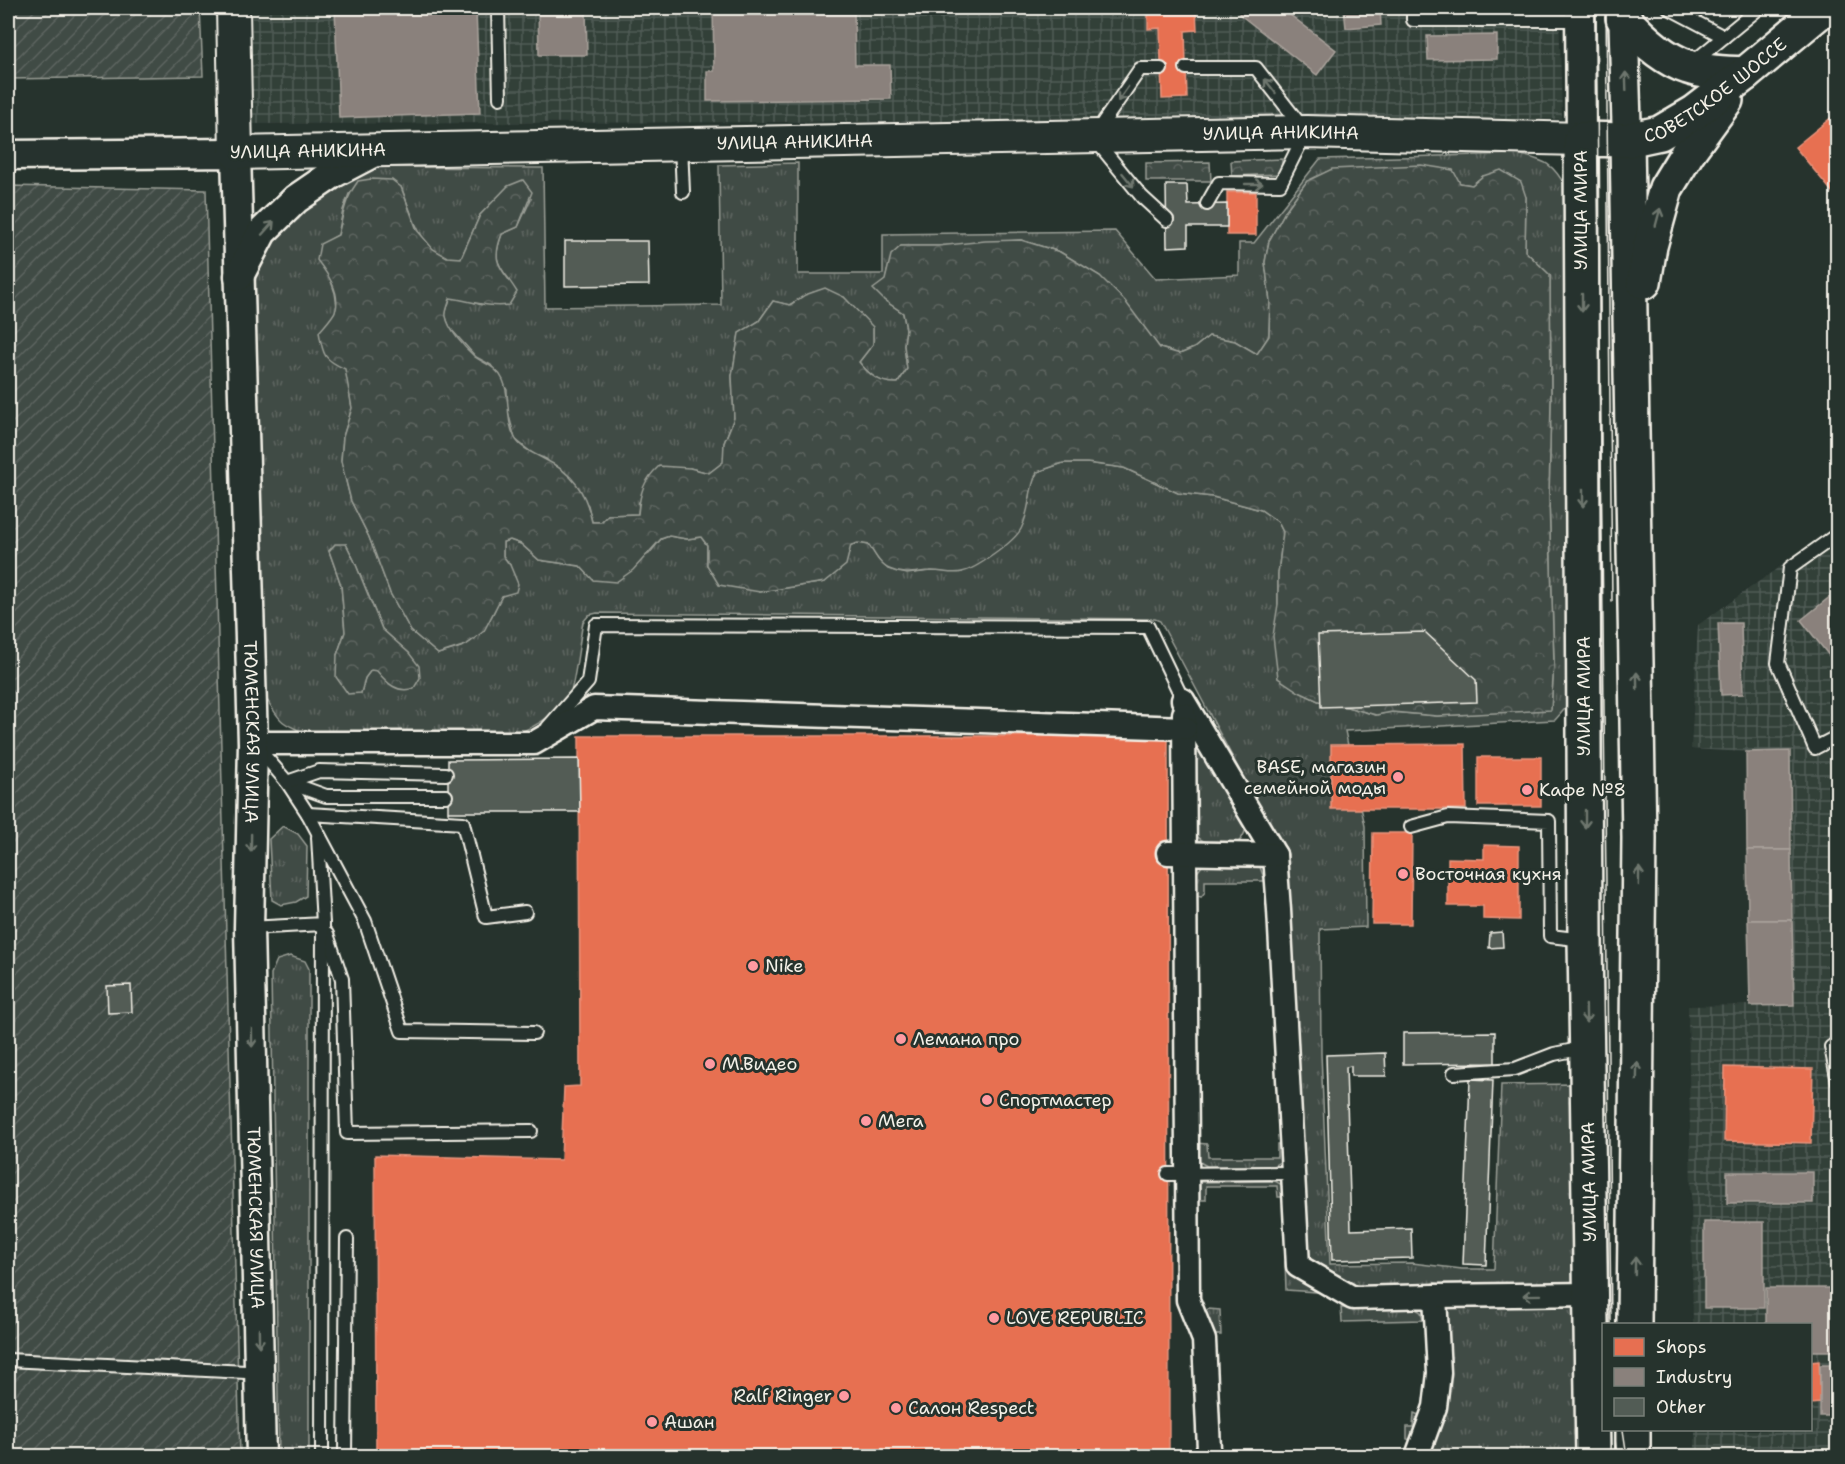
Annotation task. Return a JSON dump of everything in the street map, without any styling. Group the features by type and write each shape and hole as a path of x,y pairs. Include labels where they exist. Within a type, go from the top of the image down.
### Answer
{"main road":[{"name":"ТЮМЕНСКАЯ УЛИЦА","path":"233,8 236,153"},
{"name":"СОВЕТСКОЕ ШОССЕ","path":"1581,139 1627,140 1660,133 1694,113 1824,8"},
{"path":"1623,13 1636,32 1665,56 1687,67 1713,72 1745,74"},
{"path":"1632,356 1650,246 1666,188 1688,152 1745,74"},
{"name":"УЛИЦА АНИКИНА","path":"236,153 1306,132 1581,139"},
{"name":"УЛИЦА МИРА","path":"1581,139 1585,940 1593,1456"},
{"path":"1627,140 1639,846 1634,1323"},
{"path":"1633,1431 1633,1456"}],"street":[{"path":"1623,13 1627,140"},
{"name":"УЛИЦА МИРА","path":"1580,14 1581,139"},
{"path":"238,278 262,232 296,199 334,173 378,150"},
{"name":"УЛИЦА АНИКИНА","path":"8,154 236,153"},
{"name":"ТЮМЕНСКАЯ УЛИЦА","path":"236,153 238,278 254,743 249,928 261,1456"},
{"path":"1183,700 1185,728 1176,853 1178,1173 1188,1300 1204,1340 1209,1449 1205,1456"},
{"path":"1183,700 1275,855 1298,1266 1353,1298 1590,1294"},
{"path":"254,743 534,743 594,708 1030,730 1185,728"},
{"path":"1176,853 1275,855"},
{"path":"1417,1456 1435,1407 1439,1373 1436,1296"}],"lane":[{"path":"498,8 500,98"},
{"path":"1413,8 1413,20 1525,14 1580,14"},
{"path":"1669,8 1724,37"},
{"path":"1687,67 1759,8"},
{"path":"1186,68 1256,68 1306,132 1280,184 1219,183 1207,204"},
{"path":"1161,69 1140,69 1093,137 1142,197 1167,220"},
{"path":"681,144 683,192"},
{"path":"1838,534 1790,568 1778,663 1815,747 1838,736"},
{"path":"534,743 588,682 596,625 1148,627 1183,700"},
{"path":"254,743 287,782 308,814 365,921 402,1031 534,1033"},
{"path":"287,782 319,771 446,774"},
{"path":"287,782 327,796 446,796"},
{"path":"308,814 463,822 486,917 525,912"},
{"path":"1411,827 1448,818 1549,821 1551,936 1585,940"},
{"path":"318,833 323,924 322,1456"},
{"path":"249,928 323,924"},
{"path":"323,924 342,979 347,1133 531,1131"},
{"path":"1838,1042 1831,1047 1838,1082"},
{"path":"1454,1073 1515,1069 1554,1054 1587,1048"},
{"path":"1178,1173 1294,1173"},
{"path":"345,1456 346,1239"},
{"path":"8,1360 235,1371 259,1370"}],"shaded area":[{"path":"252,8 1559,8 1562,119 252,124"},
{"path":"1837,526 1837,1456 1695,1456 1695,1431 1812,1431 1812,1323 1693,1323 1688,1006 1750,1005 1746,752 1691,749 1698,625"}],"green space":[{"path":"8,8 200,8 203,76 8,79"},
{"path":"1518,154 1548,164 1567,189 1571,702 1555,720 1345,731 1365,826 1366,927 1320,929 1321,1054 1330,1264 1412,1263 1462,1269 1494,1269 1501,1085 1578,1084 1580,1285 1357,1289 1310,1259 1267,822 1160,621 1155,619 597,613 589,615 583,622 574,679 569,695 549,716 532,727 516,733 311,735 283,722 265,696 252,296 256,254 261,241 362,167 543,168 545,307 721,305 719,165 798,163 798,274 883,274 883,234 1115,231 1156,279 1239,275 1239,243 1254,243 1320,159","holes":["1483,176 1526,197 1525,251 1550,275 1549,499 1554,663 1551,709 1437,716 1391,712 1376,715 1347,707 1327,705 1300,692 1278,678 1278,574 1283,532 1278,522 1261,510 1213,497 1178,493 1124,468 1087,463 1063,463 1037,472 1031,486 1029,504 962,572 930,571 907,574 888,569 869,545 859,543 851,545 825,582 760,592 707,565 707,545 701,537 687,539 669,536 661,539 649,554 594,580 580,566 539,560 521,544 510,540 503,542 503,556 510,565 500,599 489,621 474,639 462,646 438,654 411,631 390,593 369,537 351,501 341,461 343,437 352,408 335,293 330,278 331,239 338,235 349,194 401,187 423,238 437,253 447,258 461,258 480,215 490,206 531,199 518,227 502,234 499,241 497,258 509,279 481,305 450,298 445,315 450,328 476,357 491,365 507,390 507,408 515,439 533,454 546,459 588,505 592,522 601,522 608,515 638,514 639,502 690,468 709,473 724,462 724,443 734,418 732,376 739,334 759,321 773,301 789,305 805,296 844,297 873,328 873,344 859,362 876,378 898,383 907,369 904,345 906,329 903,313 884,300 889,264 901,246 938,246 1021,240 1060,252 1100,276 1160,348 1180,354 1194,348 1209,336 1235,341 1257,354 1269,336 1270,301 1265,262 1269,241 1286,210 1307,181 1472,185","346,544 382,629 409,653 377,670 371,670 365,678 361,693 337,655 345,632 341,585 329,551"]},
{"path":"1282,159 1282,174 1232,176 1231,161"},
{"path":"1210,162 1211,181 1146,181 1146,163"},
{"path":"1421,165 1453,170 1460,183 1472,185 1483,176 1501,170 1521,182 1526,197 1525,251 1550,275 1549,499 1554,663 1551,710 1437,716 1392,712 1376,715 1347,707 1327,705 1299,692 1278,678 1273,636 1278,604 1278,574 1283,532 1278,522 1261,510 1213,497 1178,493 1124,468 1087,463 1063,463 1037,472 1021,529 1003,548 985,561 958,573 894,571 883,565 869,545 858,543 851,545 846,565 825,582 760,592 719,585 707,565 707,545 701,537 687,539 669,536 661,539 633,570 616,582 593,580 580,566 539,560 521,544 510,540 503,542 503,556 510,565 518,584 516,592 502,596 484,631 466,645 438,654 411,631 390,593 369,537 351,501 341,461 343,437 352,408 345,369 328,359 322,346 319,332 333,315 337,302 332,283 317,260 320,244 338,235 347,201 358,181 392,180 401,187 417,230 433,249 447,257 461,258 480,215 508,186 523,180 532,192 518,227 502,234 497,253 502,271 517,292 509,305 487,305 450,298 446,312 447,321 453,333 467,349 494,369 503,380 510,424 517,442 554,464 570,477 577,484 586,501 592,522 601,522 608,515 638,514 643,488 659,466 690,468 709,473 723,462 724,443 734,418 732,376 739,333 759,321 773,301 790,305 805,295 825,288 844,297 873,327 873,344 859,362 876,378 898,383 907,369 904,345 906,329 903,313 873,289 885,280 891,255 901,246 938,246 1021,240 1060,252 1100,276 1125,301 1160,348 1180,354 1194,348 1209,336 1235,341 1257,354 1269,336 1270,301 1265,262 1269,241 1286,210 1307,181 1332,169"},
{"path":"8,186 206,190 240,1456 8,1456"},
{"path":"335,544 346,544 382,629 409,653 419,666 420,678 414,688 402,690 397,688 377,671 371,670 365,678 361,693 348,694 336,677 337,655 345,632 341,585 329,551"},
{"path":"1197,738 1247,825 1237,843 1212,844 1201,840 1194,833 1192,747"},
{"path":"283,826 298,834 307,846 306,896 296,902 281,905 272,900 269,839"},
{"path":"1250,864 1260,867 1265,881 1205,881 1205,892 1201,897 1194,894 1194,876 1203,865"},
{"path":"290,956 305,961 309,969 309,1456 279,1456 271,974 277,960"},
{"path":"1195,1143 1207,1144 1208,1157 1277,1157 1277,1144 1281,1144 1282,1161 1273,1166 1207,1166 1196,1157"},
{"path":"1275,1181 1284,1186 1285,1197 1278,1197 1277,1186 1206,1186 1206,1200 1195,1200 1198,1184 1201,1182"},
{"path":"1285,1262 1289,1262 1290,1274 1317,1292 1286,1290"},
{"path":"1410,1306 1421,1312 1423,1320 1342,1322 1341,1308"},
{"path":"1579,1307 1583,1456 1428,1456 1441,1308"},
{"path":"1208,1309 1220,1310 1221,1335 1215,1335 1205,1312"},
{"path":"1414,1413 1419,1415 1419,1421 1412,1440 1407,1439 1407,1427 1413,1427"}],"building: Shops":[{"path":"1148,8 1196,8 1197,30 1185,31 1187,98 1162,99 1160,28 1148,29"},
{"path":"1838,112 1838,199 1795,147"},
{"path":"1227,192 1256,192 1256,235 1227,235"},
{"name":"Мега","path":"579,736 1168,736 1169,1456 376,1456 375,1155 561,1160 564,1087 580,1086"},
{"name":"BASE, магазин семейной моды","path":"1465,744 1466,809 1331,809 1331,745"},
{"path":"1478,757 1541,757 1541,806 1478,806"},
{"path":"1373,833 1412,833 1411,924 1372,924"},
{"path":"1484,845 1519,846 1519,920 1483,919 1483,906 1448,906 1448,858 1484,859"},
{"path":"1725,1067 1813,1069 1811,1143 1724,1141"},
{"path":"1819,1361 1821,1403 1812,1404 1812,1362"}],"building: Industry":[{"path":"335,8 476,10 480,113 339,118"},
{"path":"538,8 586,8 587,55 539,55"},
{"path":"713,8 854,8 855,65 890,65 891,99 707,101 707,71 714,71"},
{"path":"1244,8 1281,8 1336,50 1317,75 1239,14"},
{"path":"1344,8 1380,8 1381,25 1346,28"},
{"path":"1497,35 1497,59 1428,60 1427,36"},
{"path":"1836,592 1838,593 1838,667 1801,620"},
{"path":"1718,623 1741,623 1743,694 1721,695"},
{"path":"1790,751 1791,850 1747,850 1746,752"},
{"path":"1747,850 1791,850 1792,920 1748,920"},
{"path":"1748,920 1792,920 1794,1005 1750,1006"},
{"path":"1727,1172 1813,1172 1813,1203 1727,1203"},
{"path":"1704,1222 1764,1222 1764,1308 1704,1308"},
{"path":"1766,1288 1834,1288 1834,1351 1812,1351 1812,1323 1766,1323"},
{"path":"1820,1365 1838,1365 1838,1416 1820,1416"}],"building: Other":[{"path":"1166,185 1187,185 1188,205 1227,204 1227,227 1188,227 1188,246 1167,247"},
{"path":"565,241 648,241 649,285 565,286"},
{"path":"1425,632 1476,680 1477,702 1321,707 1318,635"},
{"path":"579,759 580,812 448,812 448,760"},
{"path":"1502,932 1503,947 1489,948 1490,933"},
{"path":"131,985 132,1012 108,1013 107,986"},
{"path":"1495,1032 1495,1063 1403,1064 1403,1033"},
{"path":"1385,1053 1386,1076 1351,1076 1351,1066 1346,1067 1351,1230 1411,1228 1412,1258 1332,1260 1326,1055"},
{"path":"1470,1079 1493,1080 1486,1265 1463,1264"}],"tram line":[{"path":"1596,8 1611,1323"},
{"path":"1606,8 1612,602"},
{"path":"1614,1431 1617,1456"},
{"path":"1623,1431 1627,1456"}],"place":[{"name":"BASE, магазин семейной моды","path":"1398,777"},
{"name":"Кафе №8","path":"1527,790"},
{"name":"Восточная кухня","path":"1403,874"},
{"name":"Nike","path":"753,966"},
{"name":"Лемана про","path":"901,1039"},
{"name":"М.Видео","path":"710,1064"},
{"name":"Спортмастер","path":"987,1100"},
{"name":"Мега","path":"866,1121"},
{"name":"LOVE REPUBLIC","path":"994,1318"},
{"name":"Ralf Ringer","path":"844,1396"},
{"name":"Салон Respect","path":"896,1408"},
{"name":"Ашан","path":"652,1422"}]}
